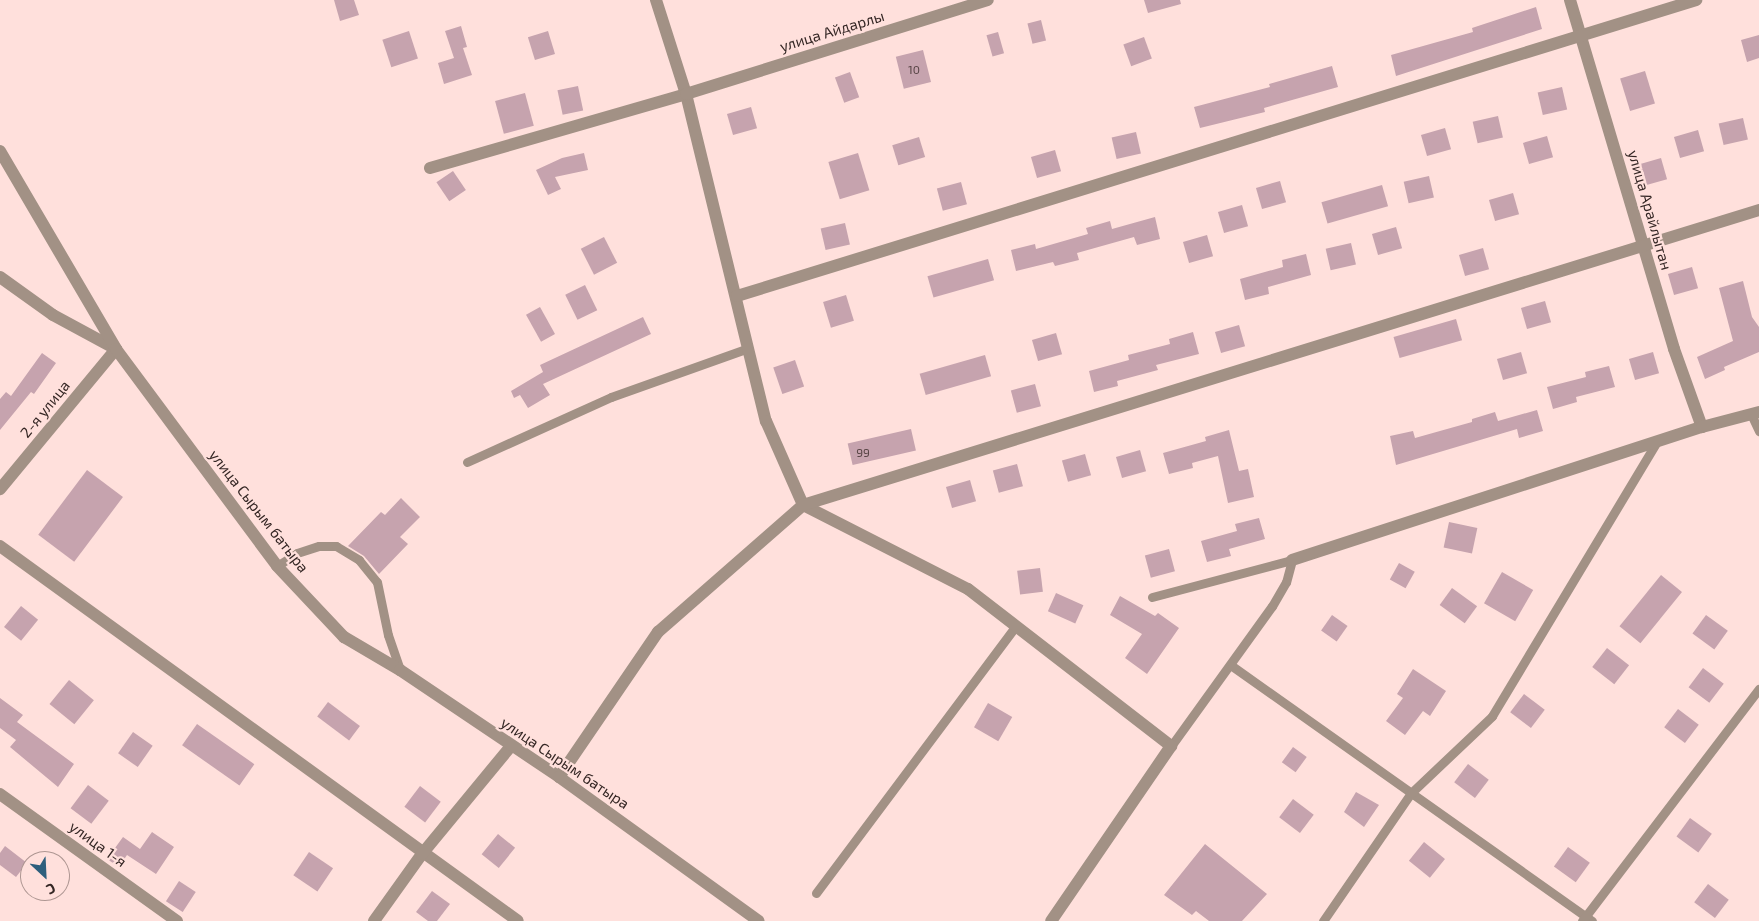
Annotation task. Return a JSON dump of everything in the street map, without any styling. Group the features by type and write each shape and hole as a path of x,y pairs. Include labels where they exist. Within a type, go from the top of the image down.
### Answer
{"street":[{"path":"656,0 686,94 737,296 746,349 766,421 803,505 968,588 1170,746 1051,921"},
{"name":"улица Айдарлы","path":"430,168 686,94 988,0"},
{"name":"улица Арайлытан","path":"1570,0 1583,34 1643,246 1702,427"},
{"path":"737,296 1696,0"},
{"name":"улица Сырым батыра","path":"0,151 116,349 277,566 344,637 400,670 559,777 760,921"},
{"path":"559,777 658,632 803,505 1759,210"},
{"path":"0,277 53,315 116,349"},
{"name":"2-я улица","path":"0,489 116,349"},
{"path":"1292,560 1702,427 1755,413"},
{"path":"0,546 422,854 518,921"},
{"path":"374,921 422,854 511,746"},
{"name":"улица 1-я","path":"0,794 177,921"}],"lane":[{"path":"467,462 611,397 746,349"},
{"path":"1755,413 1759,432"},
{"path":"1323,921 1411,793 1492,716 1656,443"},
{"path":"277,566 297,553 319,546 336,546 359,560 377,582 388,635 400,670"},
{"path":"1152,597 1292,560"},
{"path":"1170,746 1232,666 1286,582 1292,560"},
{"path":"816,894 1016,626"},
{"path":"1232,666 1586,919 1759,689"}],"building":[{"path":"334,0 354,0 359,15 340,21"},
{"path":"1144,0 1180,0 1181,4 1148,13"},
{"path":"1536,7 1542,29 1396,76 1391,55 1473,32 1472,28"},
{"path":"1041,20 1046,40 1032,44 1027,23"},
{"path":"461,26 467,47 463,48 472,75 444,84 438,63 454,58 445,31"},
{"path":"409,31 418,59 391,67 382,40"},
{"path":"548,31 555,54 535,60 528,37"},
{"path":"998,32 1004,53 993,56 986,35"},
{"path":"1759,35 1759,58 1747,62 1741,40"},
{"path":"1144,37 1152,59 1131,66 1123,45"},
{"path":"923,50 931,82 904,89 896,57"},
{"path":"1332,66 1338,87 1264,108 1265,112 1200,128 1194,107 1270,87 1269,84"},
{"path":"1645,71 1655,104 1630,111 1620,79"},
{"path":"850,72 859,97 844,103 835,77"},
{"path":"578,86 583,110 563,115 557,90"},
{"path":"1562,87 1567,109 1543,115 1538,93"},
{"path":"525,93 534,126 504,134 495,101"},
{"path":"751,107 757,128 733,135 727,114"},
{"path":"1498,116 1503,137 1478,143 1473,122"},
{"path":"1743,118 1748,139 1724,145 1719,124"},
{"path":"1445,128 1451,149 1427,156 1421,135"},
{"path":"1698,130 1704,151 1680,158 1674,137"},
{"path":"1136,132 1141,153 1117,159 1112,138"},
{"path":"1547,136 1553,157 1529,164 1523,143"},
{"path":"919,137 925,157 898,165 892,145"},
{"path":"1055,150 1061,171 1037,178 1031,157"},
{"path":"584,153 588,170 555,177 561,189 548,195 536,170 562,158"},
{"path":"858,153 869,190 840,199 828,162"},
{"path":"1661,158 1667,179 1643,186 1637,165"},
{"path":"453,171 466,190 449,201 436,182"},
{"path":"1429,176 1434,197 1409,203 1404,182"},
{"path":"1280,181 1286,202 1262,209 1256,188"},
{"path":"961,182 967,204 943,211 937,188"},
{"path":"1382,185 1388,206 1328,224 1321,202"},
{"path":"1513,193 1519,214 1495,221 1489,200"},
{"path":"1242,205 1248,226 1224,233 1218,212"},
{"path":"1155,217 1160,239 1137,245 1134,237 1077,253 1079,260 1055,266 1053,262 1016,271 1011,250 1035,244 1036,249 1088,234 1086,228 1110,221 1112,229"},
{"path":"845,223 850,244 826,250 821,229"},
{"path":"1396,227 1402,248 1378,255 1372,234"},
{"path":"1207,235 1213,256 1189,263 1183,242"},
{"path":"604,237 617,263 594,275 581,249"},
{"path":"1351,243 1356,264 1331,270 1326,249"},
{"path":"1483,248 1489,269 1465,276 1459,255"},
{"path":"1306,254 1311,275 1268,287 1269,294 1245,300 1240,279 1283,267 1282,260"},
{"path":"988,259 994,280 934,298 927,276"},
{"path":"1692,267 1698,288 1674,295 1668,274"},
{"path":"1743,281 1752,317 1759,327 1759,352 1724,367 1725,370 1705,379 1697,357 1733,341 1719,288"},
{"path":"585,285 597,310 578,320 565,295"},
{"path":"846,295 854,321 831,328 823,302"},
{"path":"1545,301 1551,322 1527,329 1521,308"},
{"path":"540,307 555,334 541,342 526,315"},
{"path":"643,317 651,334 543,384 550,395 528,408 520,395 514,398 511,391 543,372 540,365"},
{"path":"1456,319 1462,340 1400,358 1394,337"},
{"path":"1239,325 1245,346 1221,353 1215,332"},
{"path":"1193,332 1199,354 1156,365 1158,370 1117,381 1118,386 1094,392 1089,371 1129,360 1128,355 1170,344 1169,339"},
{"path":"1056,333 1062,354 1038,361 1032,340"},
{"path":"1521,352 1527,373 1503,380 1497,359"},
{"path":"1653,352 1659,373 1635,380 1629,359"},
{"path":"42,353 56,363 34,394 31,392 0,430 0,399 6,392 11,396"},
{"path":"985,355 991,376 926,395 920,374"},
{"path":"795,360 804,386 782,394 773,367"},
{"path":"1609,366 1615,387 1576,397 1577,402 1553,409 1547,387 1586,377 1585,372"},
{"path":"1035,384 1041,406 1017,413 1011,390"},
{"path":"1537,410 1543,431 1519,438 1517,429 1396,465 1390,436 1413,431 1415,438 1472,422 1472,419 1495,412 1498,421"},
{"path":"911,429 916,450 853,465 848,444"},
{"path":"1229,430 1239,471 1248,469 1254,497 1228,503 1218,456 1192,463 1193,468 1169,474 1163,453 1206,441 1205,437"},
{"path":"1140,450 1146,471 1122,478 1116,457"},
{"path":"1085,454 1091,475 1068,482 1062,461"},
{"path":"1017,464 1023,486 999,493 993,470"},
{"path":"87,470 123,497 74,562 38,535"},
{"path":"970,480 976,501 952,508 946,487"},
{"path":"401,498 420,517 400,537 408,544 379,574 364,556 348,546 381,512 385,515"},
{"path":"1259,518 1265,539 1229,549 1231,556 1207,562 1201,541 1237,531 1235,524"},
{"path":"1449,522 1477,528 1472,553 1444,547"},
{"path":"1169,549 1175,571 1151,578 1145,555"},
{"path":"1399,563 1415,572 1406,588 1390,580"},
{"path":"1040,568 1043,592 1020,595 1017,571"},
{"path":"1502,572 1533,590 1515,621 1484,603"},
{"path":"1661,575 1682,592 1640,643 1619,626"},
{"path":"1452,588 1477,606 1465,623 1440,605"},
{"path":"1056,593 1083,605 1075,623 1048,611"},
{"path":"1120,596 1155,616 1158,613 1179,628 1147,674 1125,658 1142,634 1110,615"},
{"path":"21,606 38,620 21,641 4,627"},
{"path":"1332,615 1348,626 1337,641 1321,631"},
{"path":"1706,615 1728,631 1714,649 1692,634"},
{"path":"1607,648 1629,665 1614,684 1592,667"},
{"path":"1703,668 1724,684 1709,703 1689,687"},
{"path":"1413,669 1446,691 1430,716 1423,711 1405,735 1386,721 1403,698 1397,694"},
{"path":"69,680 94,700 74,724 49,704"},
{"path":"1524,694 1545,710 1531,728 1510,712"},
{"path":"0,698 23,715 17,722 74,764 58,787 10,747 16,740 0,728"},
{"path":"328,702 360,726 349,740 317,716"},
{"path":"988,703 1012,717 998,741 974,727"},
{"path":"1678,709 1699,725 1685,743 1664,727"},
{"path":"197,724 254,764 239,785 182,745"},
{"path":"133,732 153,746 138,767 118,753"},
{"path":"1293,747 1307,757 1296,772 1282,762"},
{"path":"1468,764 1489,780 1475,798 1454,782"},
{"path":"88,785 109,801 91,824 71,808"},
{"path":"420,786 441,802 425,822 404,807"},
{"path":"1356,792 1379,805 1364,827 1344,812"},
{"path":"1293,799 1314,815 1300,833 1279,817"},
{"path":"1690,818 1712,834 1698,852 1676,837"},
{"path":"152,832 174,847 156,874 127,855 119,867 107,859 123,837 140,849"},
{"path":"498,834 515,848 499,868 482,854"},
{"path":"1424,842 1445,859 1430,878 1409,861"},
{"path":"1205,844 1267,894 1242,921 1209,921 1196,911 1192,915 1164,895"},
{"path":"5,846 20,858 20,872 16,877 0,865 0,853"},
{"path":"1568,847 1590,863 1576,882 1554,866"},
{"path":"309,852 333,868 317,891 293,875"},
{"path":"179,881 196,892 183,912 166,901"},
{"path":"1708,884 1729,900 1715,918 1694,902"},
{"path":"432,891 450,904 437,921 428,921 416,912"}]}
